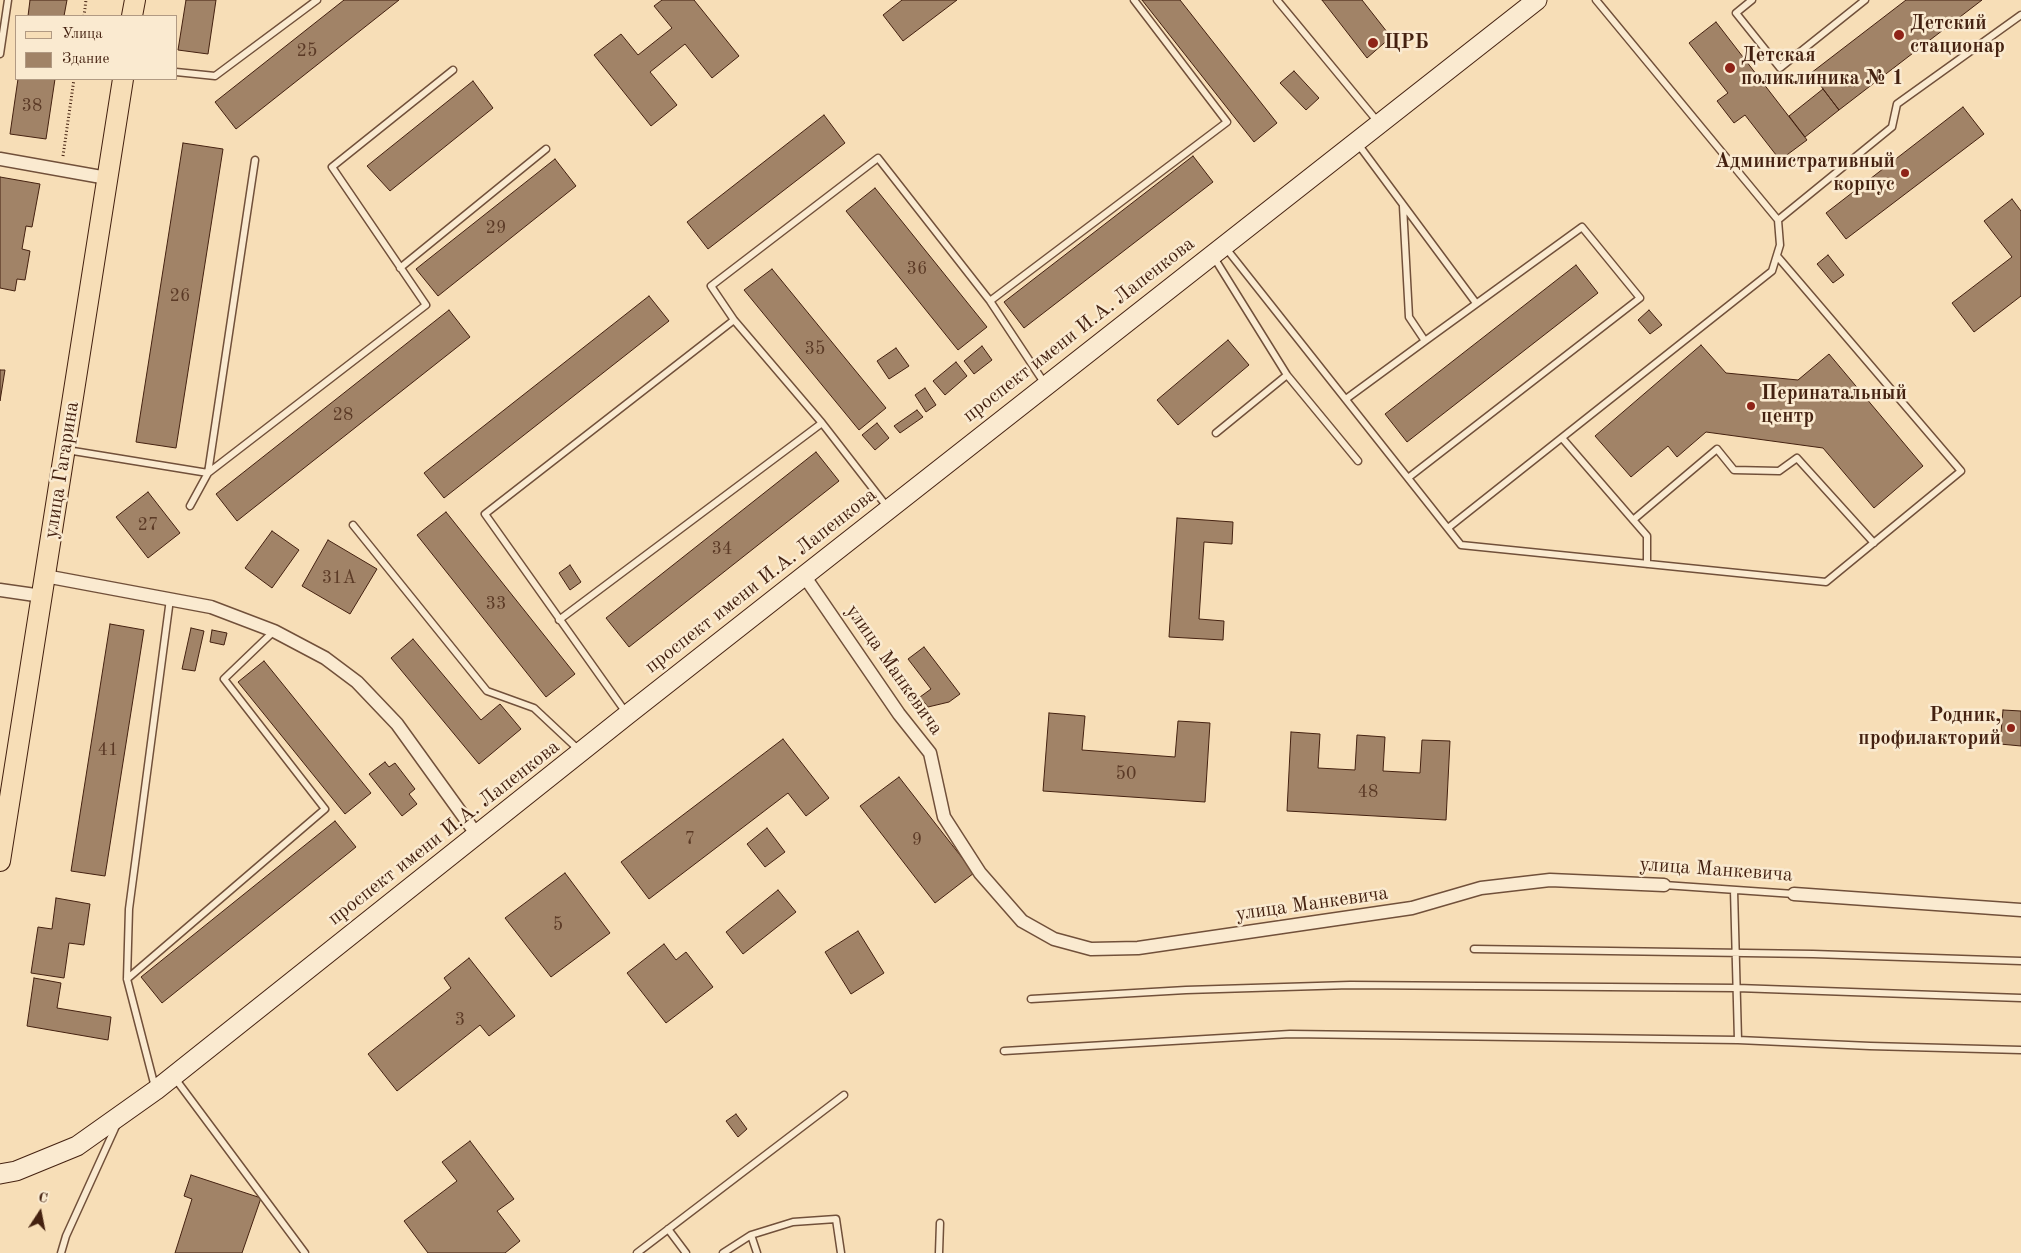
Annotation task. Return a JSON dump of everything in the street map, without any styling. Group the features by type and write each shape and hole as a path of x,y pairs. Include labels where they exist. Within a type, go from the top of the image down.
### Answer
{"main road":[{"path":"132,15 134,0"},
{"name":"проспект имени И.А. Лапенкова","path":"0,1174 16,1171 77,1146 156,1090 627,715 805,577 1355,141 1537,0"},
{"name":"улица Гагарина","path":"0,861 123,80"}],"street":[{"path":"0,159 107,178"},
{"path":"45,576 170,597 211,607 274,631 326,658 358,682 398,724 476,835"},
{"name":"улица Манкевича","path":"805,577 899,714 930,753 944,817 980,873 1022,922 1054,939 1091,949 1138,948 1412,908 1481,888 1550,880 1664,885"},
{"path":"0,590 42,596"},
{"name":"улица Манкевича","path":"1794,894 2021,910"}],"lane":[{"path":"0,54 8,0"},
{"path":"178,72 215,76 317,0"},
{"path":"990,301 1227,122 1134,0"},
{"path":"1277,0 1379,123"},
{"path":"1448,528 1772,271 1777,256 1780,245 1778,220 1596,0"},
{"path":"1752,0 1736,13 1780,68 1865,0"},
{"path":"1778,220 1892,127 1897,104 2021,15"},
{"path":"65,450 208,473 426,305 332,167 453,70"},
{"path":"1355,141 1476,303"},
{"path":"400,268 546,149"},
{"path":"889,509 822,423 734,320 711,286 878,158 990,301 1046,385"},
{"path":"190,506 208,473 255,160"},
{"path":"1403,206 1408,317 1425,340"},
{"path":"1346,400 1425,340 1582,227 1640,298 1408,478"},
{"path":"1218,250 1346,400 1461,545 1826,582 1961,471 1777,256"},
{"path":"1218,250 1287,375 1358,461"},
{"path":"627,715 485,514 734,320"},
{"path":"1216,433 1287,375"},
{"path":"559,620 822,423"},
{"path":"1562,438 1647,536 1646,564"},
{"path":"1633,520 1717,449 1734,470 1778,471 1797,458 1874,543"},
{"path":"353,525 487,690 534,708 581,752"},
{"path":"156,1090 127,979 129,909 170,597"},
{"path":"127,979 325,809 224,679 274,631"},
{"name":"улица Манкевича","path":"1664,885 1794,894"},
{"path":"1734,890 1738,1040"},
{"path":"1474,949 1814,954 2021,961"},
{"path":"1032,999 1186,990 1350,985 1737,988 2021,998"},
{"path":"1004,1051 1290,1034 1738,1040 2021,1050"},
{"path":"173,1076 306,1253"},
{"path":"637,1253 844,1095"},
{"path":"61,1253 66,1236 120,1116"},
{"path":"723,1253 751,1235 793,1222 836,1219 840,1253"},
{"path":"939,1253 940,1222"},
{"path":"668,1229 686,1253"},
{"path":"751,1235 757,1253"}],"path":[{"path":"84,15 86,0"},
{"path":"61,169 74,80"}],"building":[{"path":"30,0 67,0 64,15 28,15"},
{"path":"186,0 216,0 208,54 178,50"},
{"path":"344,0 399,0 236,129 215,102"},
{"path":"662,0 694,0 739,56 712,78 685,44 650,72 677,105 651,126 594,55 621,34 638,55 672,28 654,6"},
{"path":"902,0 957,0 903,41 883,15"},
{"path":"1142,0 1180,0 1277,123 1254,142"},
{"path":"1322,0 1362,0 1391,37 1367,58"},
{"name":"Детский стационар","path":"1906,0 1982,0 1839,110 1811,73"},
{"name":"Детская поликлиника № 1","path":"1716,22 1807,140 1780,160 1745,115 1734,123 1717,101 1728,93 1689,43"},
{"path":"1294,71 1319,98 1306,110 1280,83"},
{"path":"18,80 55,80 46,139 10,134"},
{"path":"473,81 493,108 390,191 367,166"},
{"path":"1823,89 1839,110 1805,137 1789,116"},
{"name":"Административный корпус","path":"1963,107 1984,134 1846,239 1826,213"},
{"path":"824,115 845,143 708,249 687,222"},
{"path":"183,143 223,149 176,448 136,442"},
{"path":"1193,156 1213,182 1024,328 1004,302"},
{"path":"555,159 576,186 438,296 416,269"},
{"path":"0,177 40,184 32,227 26,226 22,249 30,251 25,280 17,279 15,291 0,288"},
{"path":"875,188 987,327 958,350 846,211"},
{"path":"2012,199 2021,211 2021,296 1974,332 1952,303 2012,257 1984,221"},
{"path":"1828,255 1844,275 1833,283 1817,264"},
{"path":"1576,265 1598,293 1407,442 1385,414"},
{"path":"772,269 886,408 859,430 744,290"},
{"path":"649,296 669,321 444,498 424,473"},
{"path":"449,310 470,337 237,521 216,494"},
{"path":"1649,310 1662,325 1650,334 1638,320"},
{"path":"1228,340 1249,365 1178,425 1157,400"},
{"name":"Перинатальный центр","path":"1701,345 1726,373 1798,380 1829,354 1923,466 1874,508 1823,448 1706,432 1677,457 1668,446 1631,477 1595,436"},
{"path":"982,346 992,360 974,374 964,361"},
{"path":"896,348 909,366 889,379 877,361"},
{"path":"956,362 967,376 945,395 933,381"},
{"path":"0,370 5,370 0,401"},
{"path":"925,388 936,405 926,412 915,395"},
{"path":"917,410 923,417 900,433 894,426"},
{"path":"877,423 889,438 875,450 862,435"},
{"path":"816,452 839,481 629,647 606,618"},
{"path":"148,492 180,533 148,558 116,517"},
{"path":"446,512 575,674 546,697 417,535"},
{"path":"1177,518 1233,522 1232,544 1204,542 1199,619 1224,621 1223,640 1169,637"},
{"path":"272,531 299,550 272,588 245,568"},
{"path":"328,540 377,569 350,614 302,586"},
{"path":"570,565 581,582 570,590 559,573"},
{"path":"110,624 144,630 105,876 71,871"},
{"path":"191,628 204,631 195,671 182,669"},
{"path":"212,630 227,633 224,645 210,642"},
{"path":"413,639 481,720 500,704 521,729 479,764 391,658"},
{"path":"924,647 960,694 949,702 928,707 920,697 931,689 908,659"},
{"path":"264,661 371,793 345,814 238,682"},
{"name":"Родник, профилакторий","path":"2003,710 2021,711 2021,746 2000,744"},
{"path":"1049,713 1085,716 1082,750 1175,757 1178,721 1210,723 1205,802 1043,791"},
{"path":"1291,732 1320,734 1318,768 1355,770 1357,735 1385,737 1383,771 1420,773 1422,740 1450,741 1446,820 1287,811"},
{"path":"783,739 829,798 806,816 788,793 649,899 621,862"},
{"path":"385,762 389,767 395,763 415,789 409,794 417,804 402,816 369,774"},
{"path":"899,777 974,873 935,903 860,806"},
{"path":"335,821 356,847 162,1003 141,977"},
{"path":"767,828 785,852 765,867 747,844"},
{"path":"565,873 610,933 551,977 505,918"},
{"path":"778,890 796,912 743,954 726,932"},
{"path":"56,898 90,904 84,945 69,943 64,978 31,973 38,927 52,929"},
{"path":"858,931 884,973 851,994 825,952"},
{"path":"664,944 676,960 686,952 713,987 666,1023 627,973"},
{"path":"469,958 515,1016 489,1036 480,1025 397,1091 368,1054 451,988 444,978"},
{"path":"34,978 61,983 57,1008 111,1017 108,1040 27,1026"},
{"path":"736,1114 747,1129 738,1137 726,1121"},
{"path":"470,1141 514,1199 497,1211 520,1241 505,1253 428,1253 404,1221 457,1181 442,1162"},
{"path":"191,1175 261,1198 242,1253 175,1253 192,1199 184,1196"}],"place":[{"name":"Детский стационар","path":"1899,35"},
{"name":"ЦРБ","path":"1373,43"},
{"name":"Детская поликлиника № 1","path":"1730,68"},
{"name":"Административный корпус","path":"1905,173"},
{"name":"Перинатальный центр","path":"1751,406"},
{"name":"Родник, профилакторий","path":"2011,728"}]}
